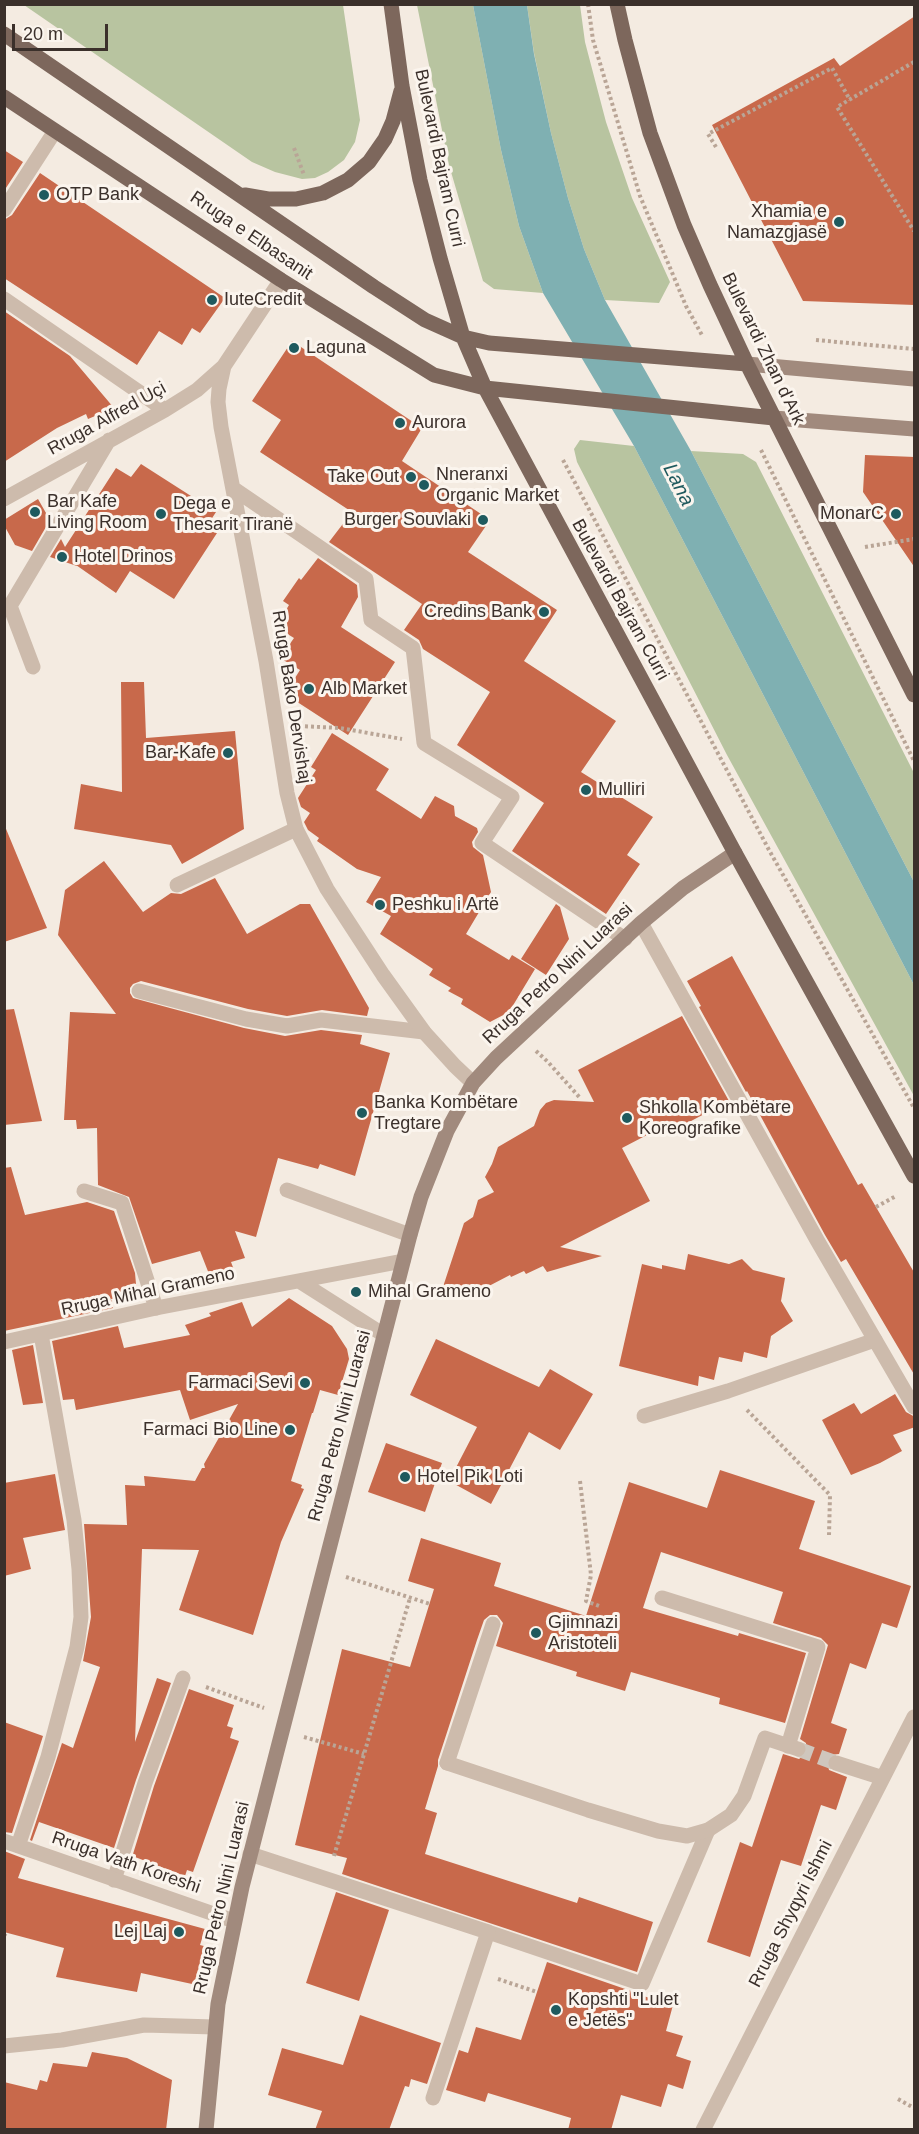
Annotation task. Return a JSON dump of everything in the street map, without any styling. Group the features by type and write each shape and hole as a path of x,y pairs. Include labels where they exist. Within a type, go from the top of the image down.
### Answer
{"main road":[{"name":"Bulevardi Bajram Curri","path":"391,4 402,86 423,191 463,338 485,388 735,853 915,1176"},
{"name":"Bulevardi Zhan d'Ark","path":"618,4 633,75 650,133 684,225 747,364 915,696"},
{"name":"Rruga e Elbasanit","path":"4,34 381,291 425,320 463,338 508,344 747,364"},
{"path":"240,194 268,199 296,199 324,193 348,180 369,162 385,139 393,121 402,86"},
{"name":"Rruga e Elbasanit","path":"4,97 281,280 434,375 485,388 774,418"}],"street":[{"path":"4,210 55,130"},
{"name":"Rruga Bako Dervishaj","path":"281,280 224,366 218,402 277,725 287,793 296,829 327,889 383,975 424,1032 473,1083"},
{"path":"4,299 165,410"},
{"path":"747,364 915,379"},
{"name":"Rruga Alfred Uçi","path":"4,499 165,410 197,390 224,366"},
{"path":"774,418 915,429"},
{"path":"33,667 10,606 109,440"},
{"path":"234,489 366,579 371,620 412,648 424,742 512,797 482,843 625,939"},
{"path":"177,885 296,829"},
{"name":"Rruga Petro Nini Luarasi","path":"206,2130 215,2027 224,1971 250,1854 410,1235 421,1197 442,1142 462,1100 473,1083 496,1058 641,923 683,888 735,853"},
{"path":"641,923 817,1240 915,1407"},
{"path":"140,991 246,1019 287,1026 321,1020 424,1032"},
{"path":"287,1190 410,1235"},
{"path":"84,1191 122,1203 156,1308"},
{"name":"Rruga Mihal Grameno","path":"4,1342 156,1308 403,1261"},
{"path":"299,1281 384,1335"},
{"path":"11,1843 50,1749 77,1647 81,1617 74,1520 41,1334"},
{"path":"644,1416 875,1341"},
{"path":"494,1624 447,1763 588,1810 658,1831 687,1836 708,1830 731,1815 744,1796 765,1738 793,1748 818,1647 662,1598"},
{"path":"114,1880 145,1783 183,1678"},
{"name":"Rruga Shyqyri Ishmi","path":"703,2130 915,1717"},
{"path":"836,1763 883,1778"},
{"path":"250,1854 642,1984 708,1830"},
{"name":"Rruga Vath Koreshi","path":"11,1843 234,1922"},
{"path":"433,2098 488,1932"},
{"path":"4,2046 62,2040 144,2025 174,2024 215,2027"}],"path":[{"path":"915,62 837,107 915,231"},
{"path":"716,147 708,134 832,68 850,100"},
{"path":"816,340 915,349"},
{"path":"743,414 915,761"},
{"path":"562,460 769,850 915,1108"},
{"path":"861,548 915,538"},
{"path":"277,725 340,728 424,742"},
{"path":"548,1062 581,1099"},
{"path":"876,1207 896,1196"},
{"path":"728,1390 830,1495 829,1535"},
{"path":"580,1481 591,1575 586,1601 599,1606"},
{"path":"323,1569 430,1604"},
{"path":"327,1879 410,1598"},
{"path":"183,1678 284,1723 364,1754"},
{"path":"475,1970 537,1992"},
{"path":"898,2099 915,2108"}],"green space":[{"path":"24,5 343,5 360,120 355,142 344,160 315,178 302,179 275,172 252,162"},
{"path":"417,5 473,5 501,150 519,226 543,293 494,289 483,281 449,165"},
{"path":"527,5 580,5 585,42 606,122 632,198 670,282 659,303 605,300 584,249 568,198 534,53"},
{"path":"580,440 634,446 914,985 914,1096 727,755 577,462 574,449"},
{"path":"691,451 743,454 756,462 914,773 914,882"}],"water":[{"name":"Lana","path":"473,5 527,5 534,54 568,198 584,249 605,300 691,451 914,882 914,985 634,446 543,293 519,226 501,150"}],"building":[{"name":"Xhamia e Namazgjasë","path":"915,16 915,305 803,301 712,125 834,58 840,66"},
{"path":"4,150 23,162 4,191"},
{"path":"40,173 225,298 200,333 192,328 182,345 159,331 137,365 4,278 4,220 12,215"},
{"path":"4,311 70,356 114,408 88,419 86,414 57,428 4,462"},
{"path":"292,341 422,428 402,461 490,520 468,552 557,610 524,661 616,721 581,772 653,817 627,855 640,864 606,914 512,851 544,803 457,745 490,692 423,649 419,640 404,630 422,604 329,542 352,512 260,452 281,420 252,401"},
{"name":"MonarC","path":"865,455 915,457 915,568 863,492"},
{"path":"141,464 216,512 207,526 217,533 174,599 130,571 116,593 76,565 50,557 61,539 65,547 116,468 131,477"},
{"path":"38,499 50,520 32,551 15,545 4,525 4,520"},
{"path":"318,558 357,585 358,597 341,627 395,662 348,735 285,694 300,670 280,658 294,638 281,630 280,620 289,605 283,601 299,578 301,580"},
{"path":"121,682 144,682 146,738 235,731 244,829 182,864 171,845 74,829 81,784 122,792"},
{"path":"332,733 389,769 376,790 421,819 435,796 454,806 455,816 477,828 478,832 472,842 473,847 483,855 491,892 466,934 509,960 512,955 535,969 509,1012 490,1022 461,1004 463,999 448,991 451,988 429,975 433,969 380,934 391,916 366,902 381,877 357,869 317,841 319,838 308,830 304,822 310,813 301,807 298,798 316,770 311,767"},
{"path":"4,824 47,928 4,942"},
{"path":"104,861 143,912 171,893 181,894 215,878 247,934 300,904 310,904 369,1008 367,1016 322,1010 287,1016 248,1009 141,981 130,988 133,998 244,1028 285,1036 321,1030 362,1035 360,1044 390,1053 355,1176 320,1164 318,1169 278,1158 256,1237 235,1231 245,1258 231,1262 234,1270 211,1279 200,1251 152,1264 129,1197 98,1185 97,1128 77,1129 76,1120 64,1120 70,1012 116,1014 58,935 65,890"},
{"path":"556,904 560,907 569,939 546,975 521,959"},
{"path":"732,956 858,1185 862,1183 915,1274 915,1376 846,1259 841,1262 825,1235 699,1007 701,1006 687,981"},
{"path":"14,1009 42,1121 4,1125 4,1010"},
{"path":"682,1016 729,1101 674,1130 670,1123 622,1148 650,1201 560,1247 602,1256 547,1272 543,1266 526,1274 524,1271 511,1277 510,1275 487,1287 439,1299 464,1223 473,1217 478,1200 494,1192 485,1177 498,1147 534,1126 540,1110 546,1103 554,1100 594,1102 578,1070"},
{"path":"11,1167 25,1215 87,1202 114,1211 135,1273 137,1295 111,1299 113,1308 4,1331 4,1168"},
{"path":"688,1254 729,1264 742,1259 753,1270 785,1278 781,1301 793,1321 771,1336 767,1358 744,1352 742,1362 719,1357 714,1380 699,1376 698,1386 619,1366 642,1264 662,1269 662,1265 685,1270"},
{"path":"289,1298 332,1326 347,1349 349,1359 338,1395 320,1390 312,1413 291,1481 302,1485 301,1488 304,1489 281,1542 253,1635 179,1610 199,1550 142,1549 135,1742 157,1678 171,1683 114,1848 39,1822 32,1841 30,1840 62,1743 73,1748 100,1667 83,1661 91,1617 84,1524 127,1525 125,1485 145,1486 144,1476 195,1481 202,1468 205,1468 204,1464 238,1404 190,1420 180,1390 76,1410 74,1399 63,1400 52,1341 118,1326 124,1348 190,1335 185,1325 211,1316 209,1313 242,1302 252,1327"},
{"path":"436,1339 539,1387 550,1369 593,1394 560,1450 529,1432 491,1504 449,1481 477,1427 410,1395"},
{"path":"33,1345 43,1403 23,1405 12,1350"},
{"path":"895,1394 906,1412 915,1417 915,1427 893,1435 902,1451 851,1475 822,1420 854,1403 861,1414"},
{"name":"Hotel Pik Loti","path":"386,1443 442,1463 425,1512 368,1492"},
{"path":"720,1470 815,1501 799,1549 911,1586 897,1628 882,1623 866,1669 850,1663 831,1723 847,1729 839,1754 830,1755 827,1761 829,1770 847,1777 836,1810 821,1805 801,1866 781,1860 750,1957 707,1942 740,1842 752,1847 783,1754 799,1759 807,1753 806,1743 800,1739 828,1645 821,1638 773,1623 783,1592 661,1552 643,1608 806,1653 785,1723 719,1704 720,1698 631,1672 625,1691 576,1676 577,1672 496,1646 503,1623 497,1615 490,1615 484,1620 477,1640 438,1760 425,1809 437,1813 425,1854 577,1903 579,1897 653,1922 637,1972 342,1874 347,1858 295,1845 342,1649 410,1667 434,1589 408,1581 421,1538 501,1563 494,1586 586,1616 629,1482 707,1508"},
{"path":"55,1474 65,1530 23,1538 31,1569 4,1576 4,1483"},
{"path":"189,1689 234,1705 227,1726 233,1728 230,1738 239,1741 193,1872 187,1870 185,1876 135,1857 136,1855 133,1854 154,1786"},
{"path":"4,1722 43,1736 12,1833 4,1832"},
{"path":"4,1851 25,1859 18,1878 205,1929 200,1945 215,1949 206,1987 141,1973 137,1992 56,1977 64,1948 4,1932"},
{"path":"336,1892 389,1910 359,2001 306,1983"},
{"path":"547,1962 673,2005 666,2031 683,2036 676,2056 691,2061 683,2089 668,2084 661,2107 621,2095 611,2130 568,2130 571,2118 488,2093 485,2102 446,2090 459,2050 468,2053 476,2027 521,2040"},
{"path":"360,2015 441,2043 427,2084 411,2079 409,2087 405,2086 389,2130 315,2130 322,2111 268,2095 282,2048 343,2065"},
{"path":"92,2052 127,2058 172,2080 166,2130 4,2130 4,2082 37,2090 40,2080 47,2082 53,2063 87,2067"}],"tunnel":[{"path":"798,1749 836,1763"}],"place":[{"name":"OTP Bank","path":"44,195"},
{"name":"Xhamia e Namazgjasë","path":"839,222"},
{"name":"IuteCredit","path":"212,300"},
{"name":"Laguna","path":"294,348"},
{"name":"Aurora","path":"400,423"},
{"name":"Take Out","path":"411,477"},
{"name":"Nneranxi Organic Market","path":"424,485"},
{"name":"Bar Kafe Living Room","path":"35,512"},
{"name":"Dega e Thesarit Tiranë","path":"161,514"},
{"name":"MonarC","path":"896,514"},
{"name":"Burger Souvlaki","path":"483,520"},
{"name":"Hotel Drinos","path":"62,557"},
{"name":"Credins Bank","path":"544,612"},
{"name":"Alb Market","path":"309,689"},
{"name":"Bar-Kafe","path":"228,753"},
{"name":"Mulliri","path":"586,790"},
{"name":"Peshku i Artë","path":"380,905"},
{"name":"Banka Kombëtare Tregtare","path":"362,1113"},
{"name":"Shkolla Kombëtare Koreografike","path":"627,1118"},
{"name":"Mihal Grameno","path":"356,1292"},
{"name":"Farmaci Sevi","path":"305,1383"},
{"name":"Farmaci Bio Line","path":"290,1430"},
{"name":"Hotel Pik Loti","path":"405,1477"},
{"name":"Gjimnazi Aristoteli","path":"536,1633"},
{"name":"Lej Laj","path":"179,1932"},
{"name":"Kopshti \"Lulet e Jetës\"","path":"556,2010"}]}
